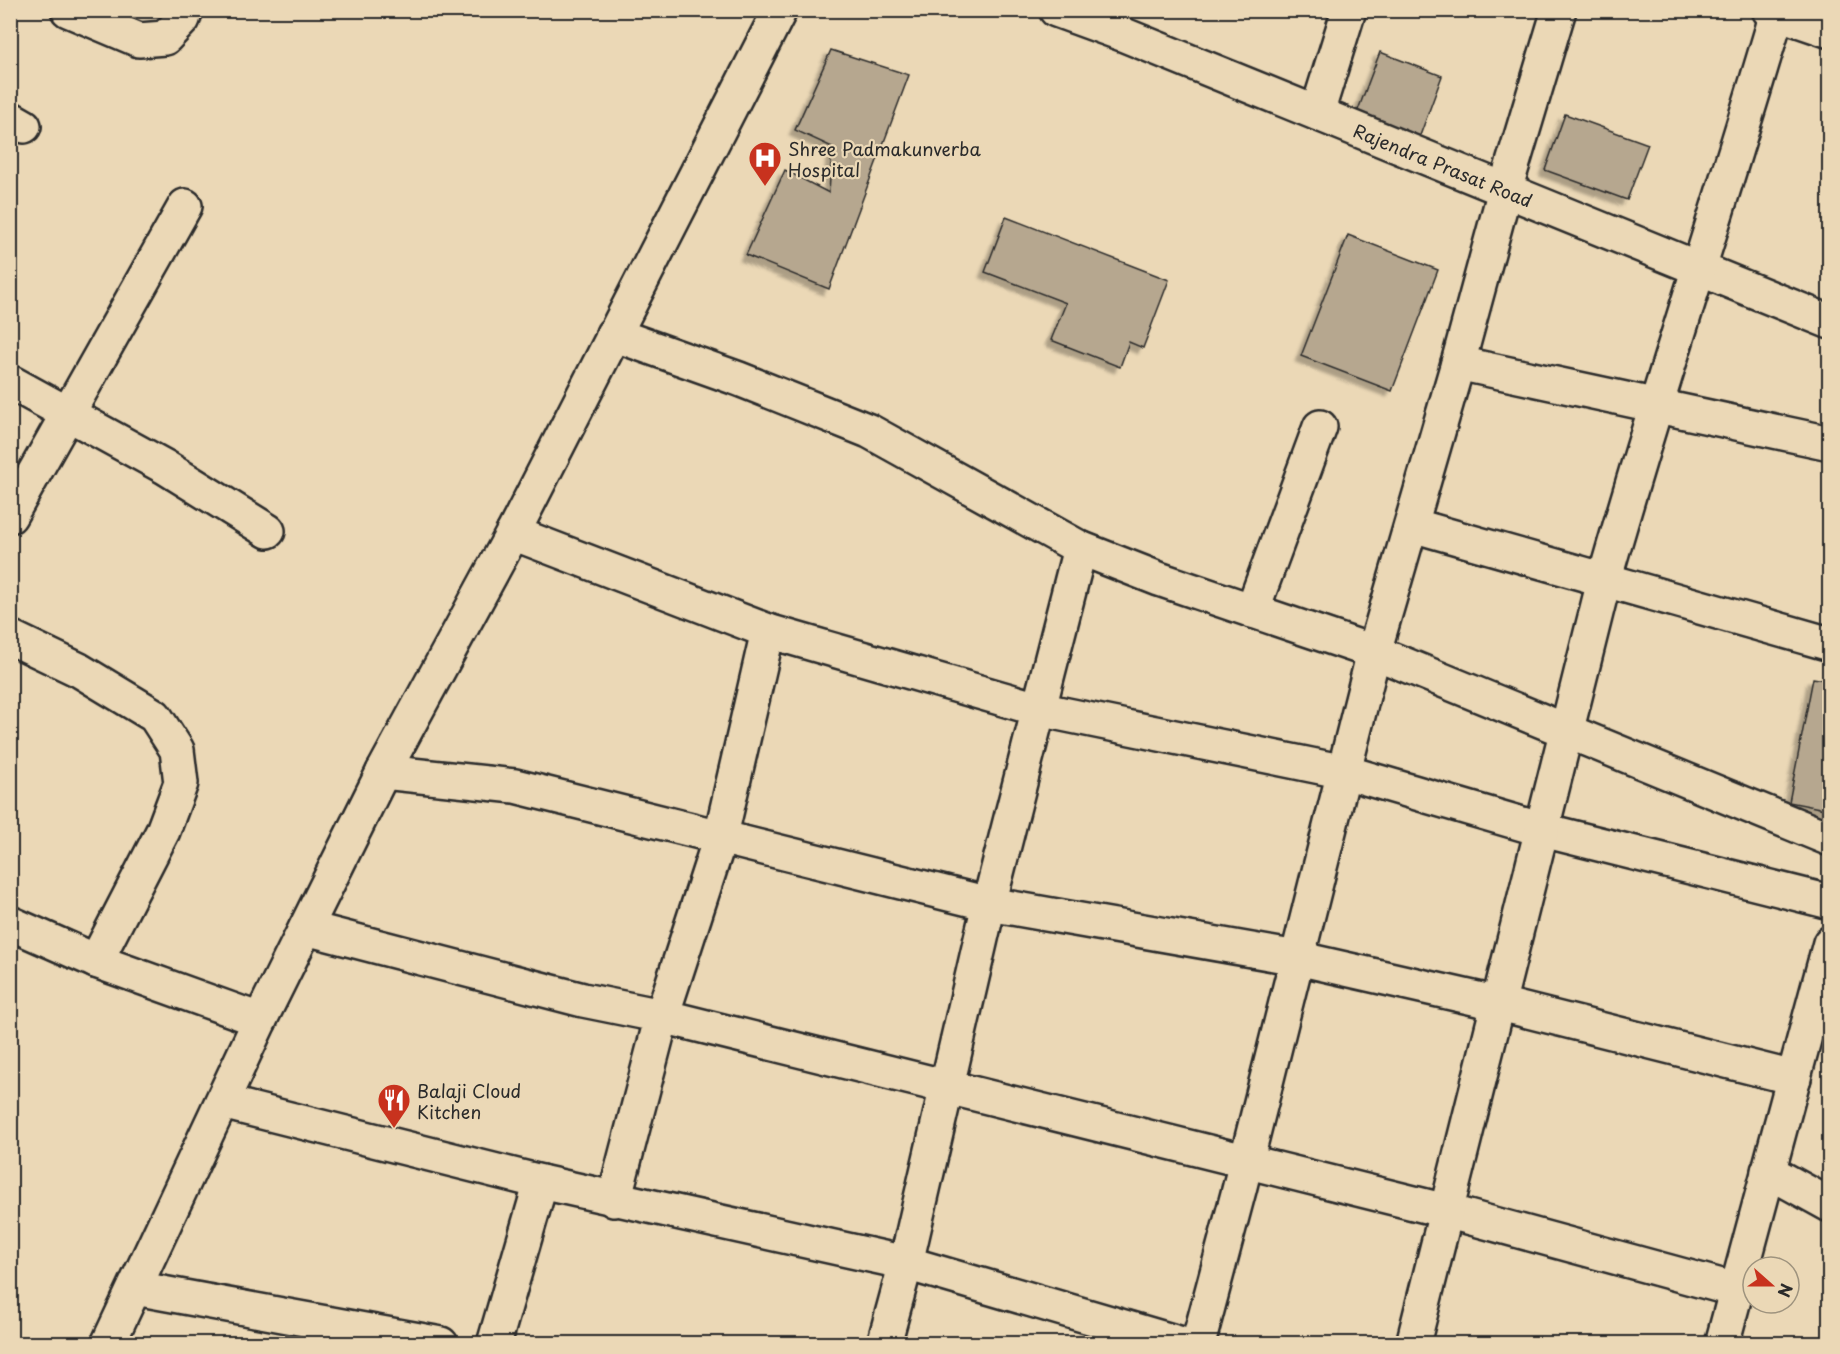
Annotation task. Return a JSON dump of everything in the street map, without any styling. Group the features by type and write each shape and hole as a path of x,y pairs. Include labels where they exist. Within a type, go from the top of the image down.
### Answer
{"street":[{"path":"68,10 139,40 165,38 183,19 186,10"},
{"path":"108,1344 260,1020 383,772 513,533 780,10"},
{"name":"Rajendra Prasat Road","path":"1056,10 1126,22 1317,113 1830,322"},
{"path":"1317,113 1349,10"},
{"path":"1198,1344 1374,652 1458,363 1505,190 1559,10"},
{"path":"1413,1344 1500,1004 1604,581 1655,405 1700,269 1775,11 1830,31"},
{"path":"10,516 185,206"},
{"path":"613,334 750,383 869,431 1080,548 1159,579 1374,652 1830,839"},
{"path":"1458,363 1830,443"},
{"path":"10,382 165,467 268,531"},
{"path":"1252,610 1320,427"},
{"path":"1412,525 1830,644"},
{"path":"513,533 768,631 1038,709 1345,772 1543,830 1830,902"},
{"path":"884,1344 906,1263 989,904 1080,548"},
{"path":"614,1200 662,1016 721,835 768,631"},
{"path":"10,637 79,670 155,716 177,750 181,783 163,831 96,962"},
{"path":"383,772 515,786 721,835 989,904 1297,958 1500,1004 1794,1078"},
{"path":"10,923 96,962 260,1020"},
{"path":"306,928 584,1000 662,1016 1245,1160 1446,1211 1736,1290"},
{"path":"1722,1344 1794,1078 1822,1000 1830,943"},
{"path":"222,1102 614,1200 906,1263 1182,1344"},
{"path":"1768,1171 1830,1204"},
{"path":"494,1344 541,1182"},
{"path":"135,1288 441,1344"}],"building":[{"path":"831,50 909,75 829,289 746,255 785,170 829,193 832,147 795,130"},
{"path":"1380,52 1442,76 1418,141 1355,118"},
{"path":"1565,114 1648,144 1627,200 1545,170"},
{"path":"1006,217 1169,280 1143,348 1129,342 1120,367 1051,340 1066,303 985,272"},
{"path":"1348,235 1438,270 1392,391 1301,356"},
{"path":"1813,678 1830,681 1830,810 1789,802"}],"place":[{"name":"Shree Padmakunverba Hospital","path":"765,187"},
{"name":"Balaji Cloud Kitchen","path":"394,1129"}]}
